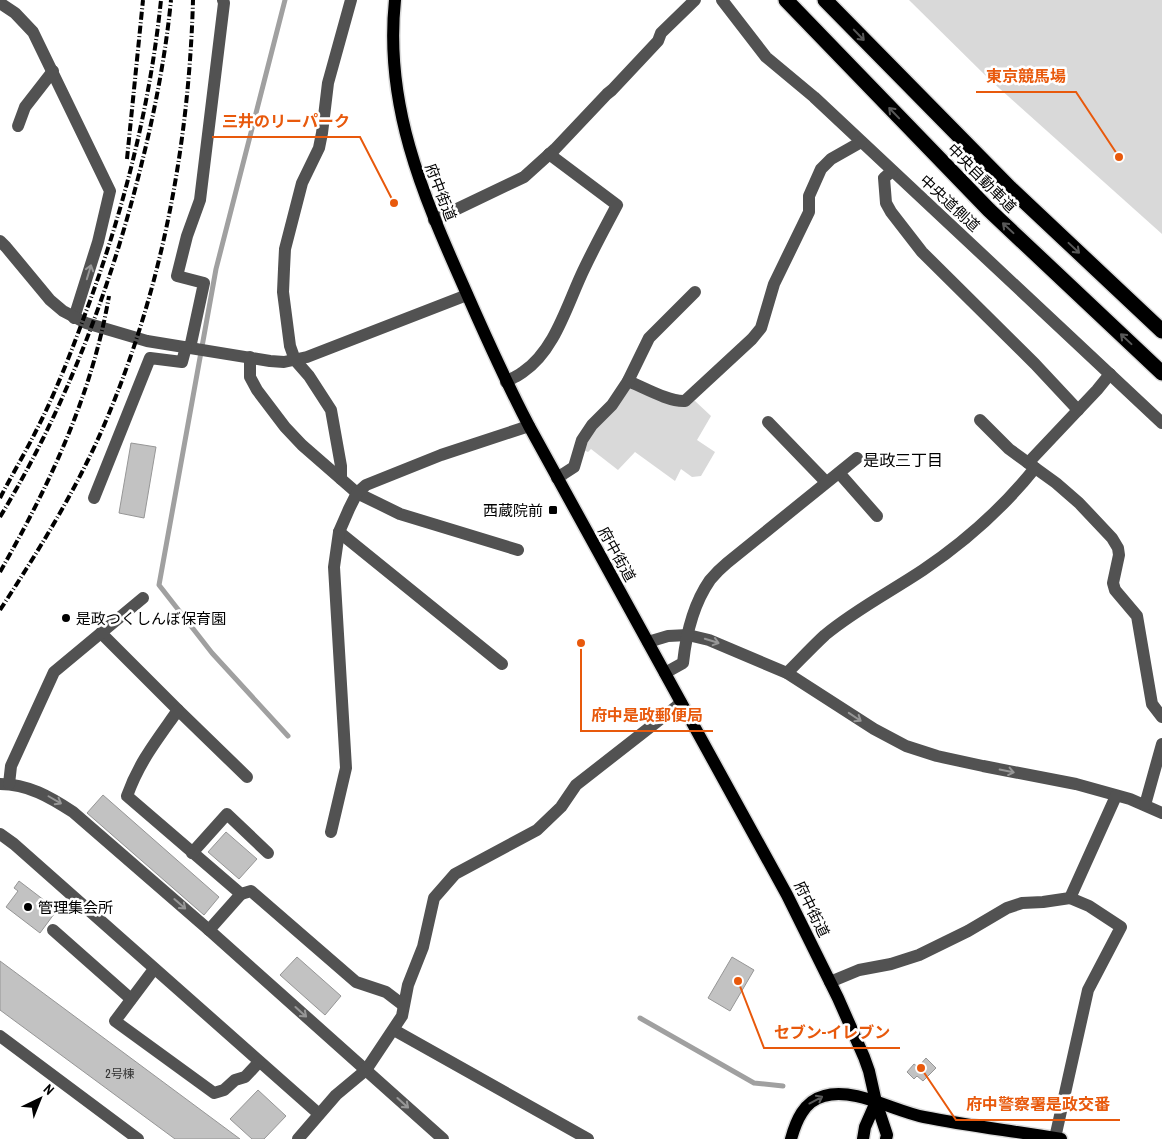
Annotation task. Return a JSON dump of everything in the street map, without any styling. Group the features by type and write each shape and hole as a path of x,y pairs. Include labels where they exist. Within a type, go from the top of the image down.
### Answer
{"highway":[{"name":"中央自動車道","path":"786,0 989,210 1162,372"},
{"name":"中央自動車道","path":"825,0 1010,188 1162,331"}],"main road":[{"name":"府中街道","path":"395,0 394,53 398,103 409,152 434,220 506,382 557,478 774,870 830,982 870,1071 876,1102 887,1135 886,1139"},
{"path":"791,1139 803,1110 816,1098 836,1094 852,1095 924,1117 1058,1139"},
{"path":"862,1139 876,1102"}],"street":[{"path":"94,498 150,358 182,362 195,348 204,283 177,276 187,236 200,200 224,3 222,0"},
{"path":"341,479 341,466 331,410 309,376 295,360 290,346 284,292 285,249 302,183 319,148 328,83 351,0"},
{"path":"434,220 524,177 549,154 695,0"},
{"name":"中央道側道","path":"722,0 766,57 814,97 1162,423"},
{"path":"0,3 15,12 33,32 110,191 98,242 74,318"},
{"path":"18,126 25,107 53,71"},
{"path":"628,381 679,401 685,400 752,339 761,328 774,284 809,212 809,196 821,168 831,159 861,142"},
{"path":"506,382 524,371 538,358 549,343 566,311 584,267 616,205 549,154"},
{"path":"892,171 884,178 886,204 922,252 1035,364 1078,410"},
{"path":"0,241 50,300 74,318 128,336 284,362 307,357 467,295"},
{"path":"557,478 574,467 582,440 592,425 612,405 628,381 649,338 695,292"},
{"path":"250,357 250,377 273,412 302,445 357,493 400,514 518,550"},
{"path":"787,673 825,635 838,625 959,544 982,525 1016,491 1031,465 1110,374"},
{"path":"980,420 1009,449 1079,503 1112,538 1118,548 1118,562 1112,583 1115,590 1138,616 1152,704 1162,717"},
{"path":"768,422 826,482"},
{"path":"331,832 346,768 334,567 339,532 357,493 366,485 441,455 529,426"},
{"path":"665,673 683,662 697,603 710,580 726,563 826,482 840,474 857,458"},
{"path":"840,474 877,516"},
{"path":"339,532 502,664"},
{"path":"143,598 54,672 11,766 5,784 33,789 52,798 73,812 444,1139"},
{"path":"101,633 247,777"},
{"path":"648,642 668,636 688,635 722,644 787,673 874,729 906,746 937,756 1076,784 1146,805 1162,813"},
{"path":"298,1139 336,1095 366,1070 394,1030 402,1016 408,985 423,947 434,898 455,874 537,830 561,806 576,786 682,702"},
{"path":"178,710 135,774 127,796 241,894"},
{"path":"1146,805 1162,744"},
{"path":"1070,898 1116,796"},
{"path":"192,853 227,814 268,852"},
{"path":"0,834 14,844 319,1114"},
{"path":"209,930 241,894 252,891 356,982 386,992 403,1005"},
{"path":"830,982 859,970 890,964 920,955 968,931 1006,908 1022,903 1070,898 1089,906 1120,927 1088,990 1058,1139"},
{"path":"53,930 131,998"},
{"path":"154,969 115,1021 214,1093 224,1090 234,1080 245,1077 259,1062"},
{"path":"394,1030 588,1139"},
{"path":"0,1036 138,1139"}],"shaded area":[{"path":"909,0 1162,0 1162,234 990,80"},
{"path":"629,387 695,401 711,416 697,440 715,452 701,476 692,477 681,469 675,481 635,452 618,470 591,449 588,452 583,450 584,443"}],"building":[{"path":"131,443 156,447 144,518 119,513"},
{"path":"103,795 219,897 204,915 87,813"},
{"path":"226,832 257,859 239,879 208,852"},
{"path":"19,881 57,910 40,933 6,907 18,891 14,888"},
{"path":"297,957 341,996 325,1015 280,975"},
{"path":"732,957 754,970 730,1011 708,998"},
{"path":"0,961 240,1139 175,1139 0,1010"},
{"path":"926,1058 936,1068 923,1081 917,1076 914,1079 907,1072 914,1064 918,1067"},
{"path":"258,1090 286,1116 264,1139 252,1139 230,1119"}],"waterway":[{"path":"285,0 216,269 159,585 212,653 288,736"},
{"path":"640,1018 754,1083 783,1086"}],"railway":[{"path":"127,159 143,0"},
{"path":"0,498 36,431 57,386 87,309 113,233 143,118 161,0"},
{"path":"0,517 21,481 59,406 76,367 105,288 130,208 149,131 160,79 171,0"},
{"path":"0,610 43,542 94,448 125,372 142,321 157,269 169,216 178,162 186,108 193,0"},
{"path":"0,572 52,473 80,404 92,369 109,296"}],"place":[{"name":"東京競馬場","path":"1119,157"},
{"name":"三井のリーパーク","path":"394,203"},
{"name":"西蔵院前","path":"553,510"},
{"name":"是政つくしんぼ保育園","path":"66,618"},
{"name":"府中是政郵便局","path":"581,643"},
{"name":"管理集会所","path":"28,907"},
{"name":"セブン-イレブン","path":"738,981"},
{"name":"府中警察署是政交番","path":"921,1068"}],"district":[{"name":"是政三丁目","path":"903,460"}]}
